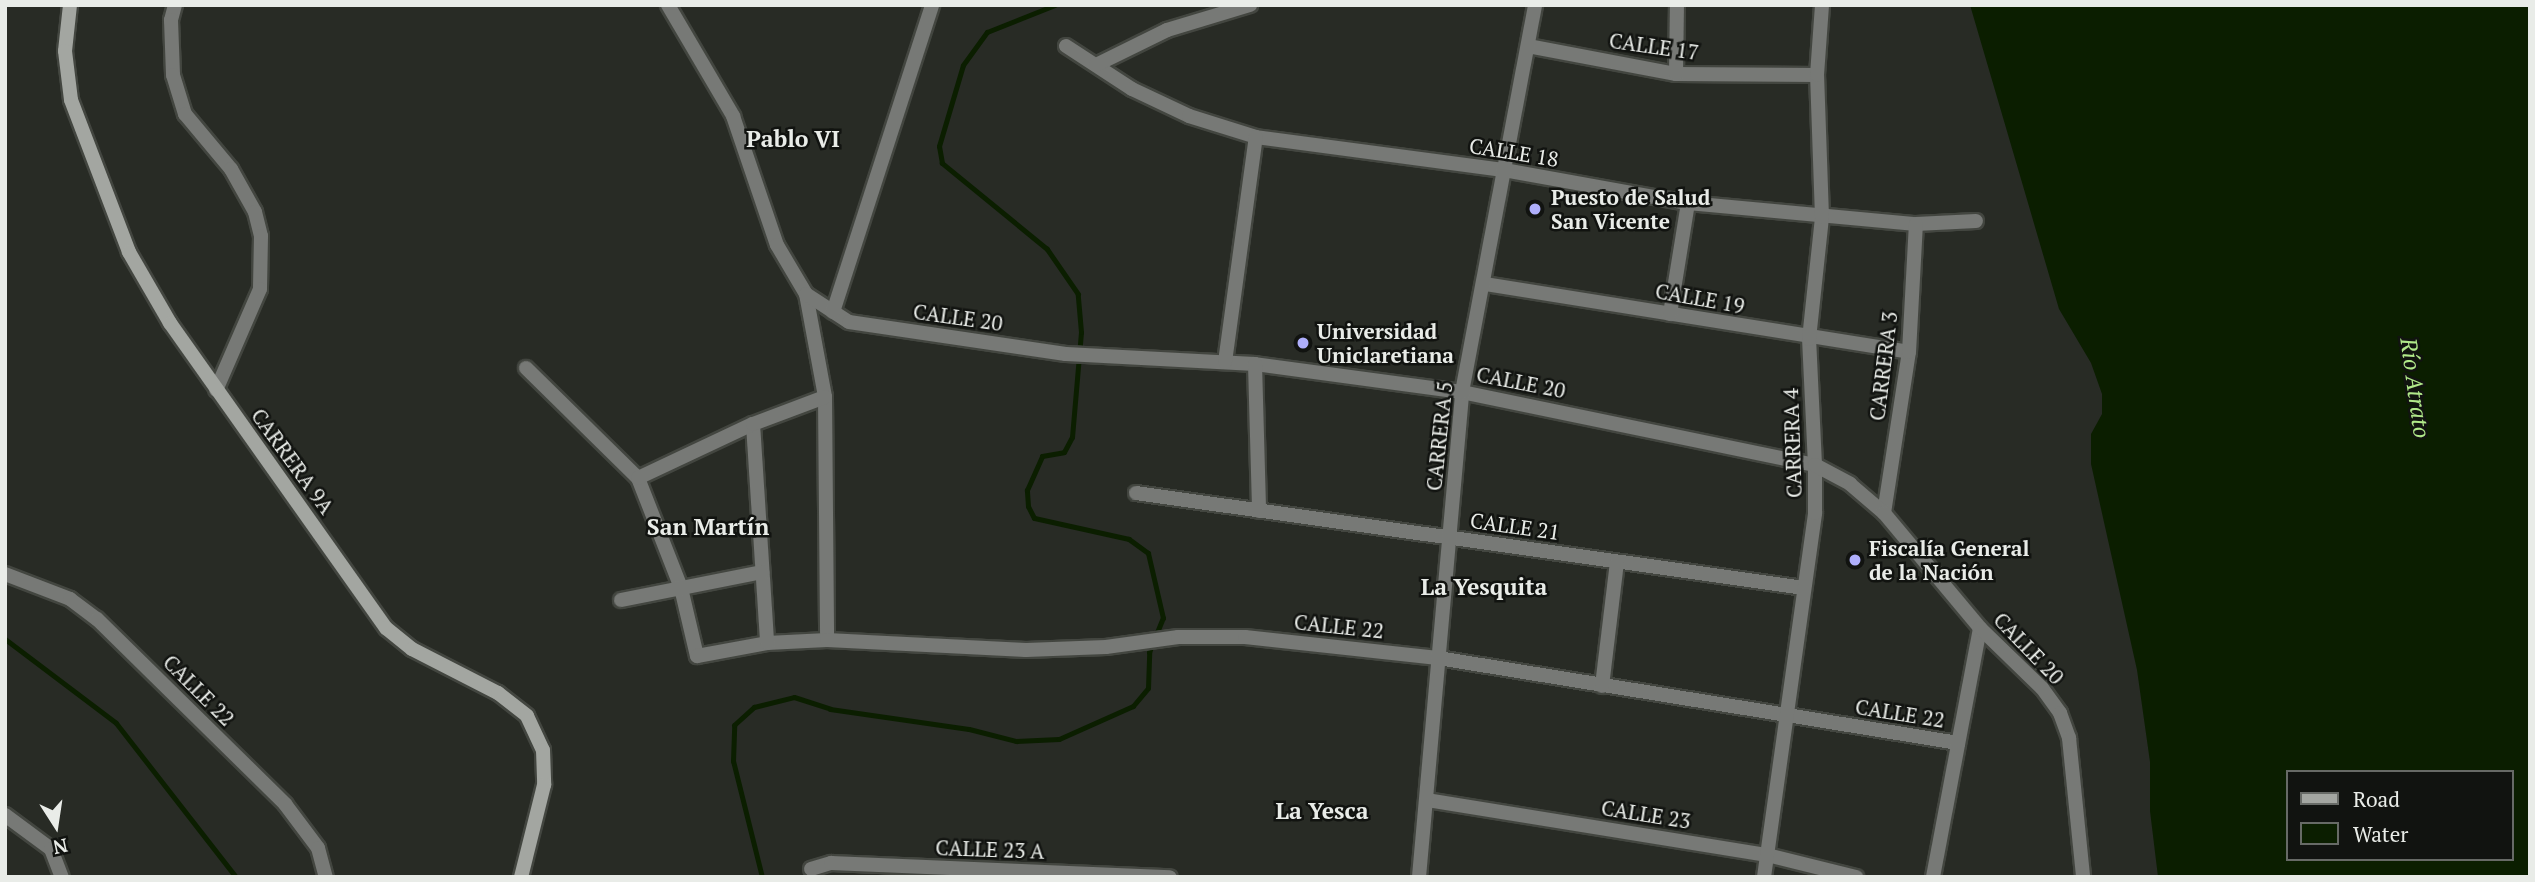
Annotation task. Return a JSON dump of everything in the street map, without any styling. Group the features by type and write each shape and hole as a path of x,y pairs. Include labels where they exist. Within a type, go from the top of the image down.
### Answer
{"main road":[{"name":"CARRERA 9A","path":"70,5 66,75 80,130 129,252 170,323 386,628 412,649 498,693 527,716 543,750 544,785 521,877"}],"street":[{"path":"176,5 171,20 173,75 185,114 231,169 255,212 261,236 260,289 216,390"},
{"path":"668,5 733,116 777,245 806,294 825,397 827,640"},
{"path":"833,312 932,5"},
{"path":"1096,65 1167,30 1250,5"},
{"name":"CARRERA 5","path":"1419,877 1462,392 1485,284 1535,5"},
{"path":"1676,5 1676,74"},
{"name":"CARRERA 4","path":"1764,877 1815,513 1809,339 1822,217 1817,75 1822,5"},
{"name":"CALLE 18","path":"1066,46 1132,89 1189,116 1256,137 1504,170 1688,203 1916,224 1976,221"},
{"name":"CALLE 17","path":"1528,46 1676,74 1817,75"},
{"path":"1224,362 1256,137"},
{"path":"1670,314 1688,203"},
{"name":"CARRERA 3","path":"1884,513 1909,352 1916,224"},
{"name":"CALLE 19","path":"1485,284 1809,339 1909,352"},
{"name":"CALLE 20","path":"806,294 849,322 1100,358 1255,364 1462,392 1815,465 1850,484 1884,513 1980,628 2042,688 2060,713 2069,738 2083,877"},
{"path":"1255,364 1259,511"},
{"path":"526,368 638,478 681,588"},
{"path":"638,478 753,424 825,397"},
{"path":"753,424 767,643"},
{"name":"CALLE 21","path":"1136,493 1804,588"},
{"path":"1602,685 1617,562"},
{"path":"621,600 762,572"},
{"name":"CALLE 22","path":"5,574 70,599 97,619 285,804 317,848 326,877"},
{"name":"CALLE 22","path":"681,588 693,649 697,656 710,656 767,643 827,640 1026,650 1106,647 1178,637 1245,636 1438,658 1958,743"},
{"path":"1933,877 1980,628"},
{"name":"CALLE 23","path":"1427,800 1767,855 1856,877"},
{"path":"5,815 51,849 62,877"},
{"name":"CALLE 23 A","path":"811,870 831,863 1170,877"}],"water":[{"name":"Río Atrato","path":"1970,5 2530,5 2530,877 2158,877 2150,811 2150,762 2137,670 2091,464 2091,434 2102,414 2102,394 2091,363 2059,309"}],"waterway":[{"path":"762,877 733,761 734,725 754,707 794,697 830,709 969,729 1016,741 1059,739 1133,706 1148,688 1149,652 1163,618 1148,553 1129,539 1034,518 1028,506 1027,490 1042,456 1064,452 1072,437 1081,332 1078,294 1047,249 942,163 939,146 963,65 987,32 1055,5"},
{"path":"5,639 116,723 236,877"}],"place":[{"name":"Puesto de Salud San Vicente","path":"1535,209"},
{"name":"Universidad Uniclaretiana","path":"1303,343"},
{"name":"Fiscalía General de la Nación","path":"1855,560"}],"district":[{"name":"Pablo VI","path":"793,139"},
{"name":"San Martín","path":"708,527"},
{"name":"La Yesquita","path":"1484,587"},
{"name":"La Yesca","path":"1322,811"}]}
